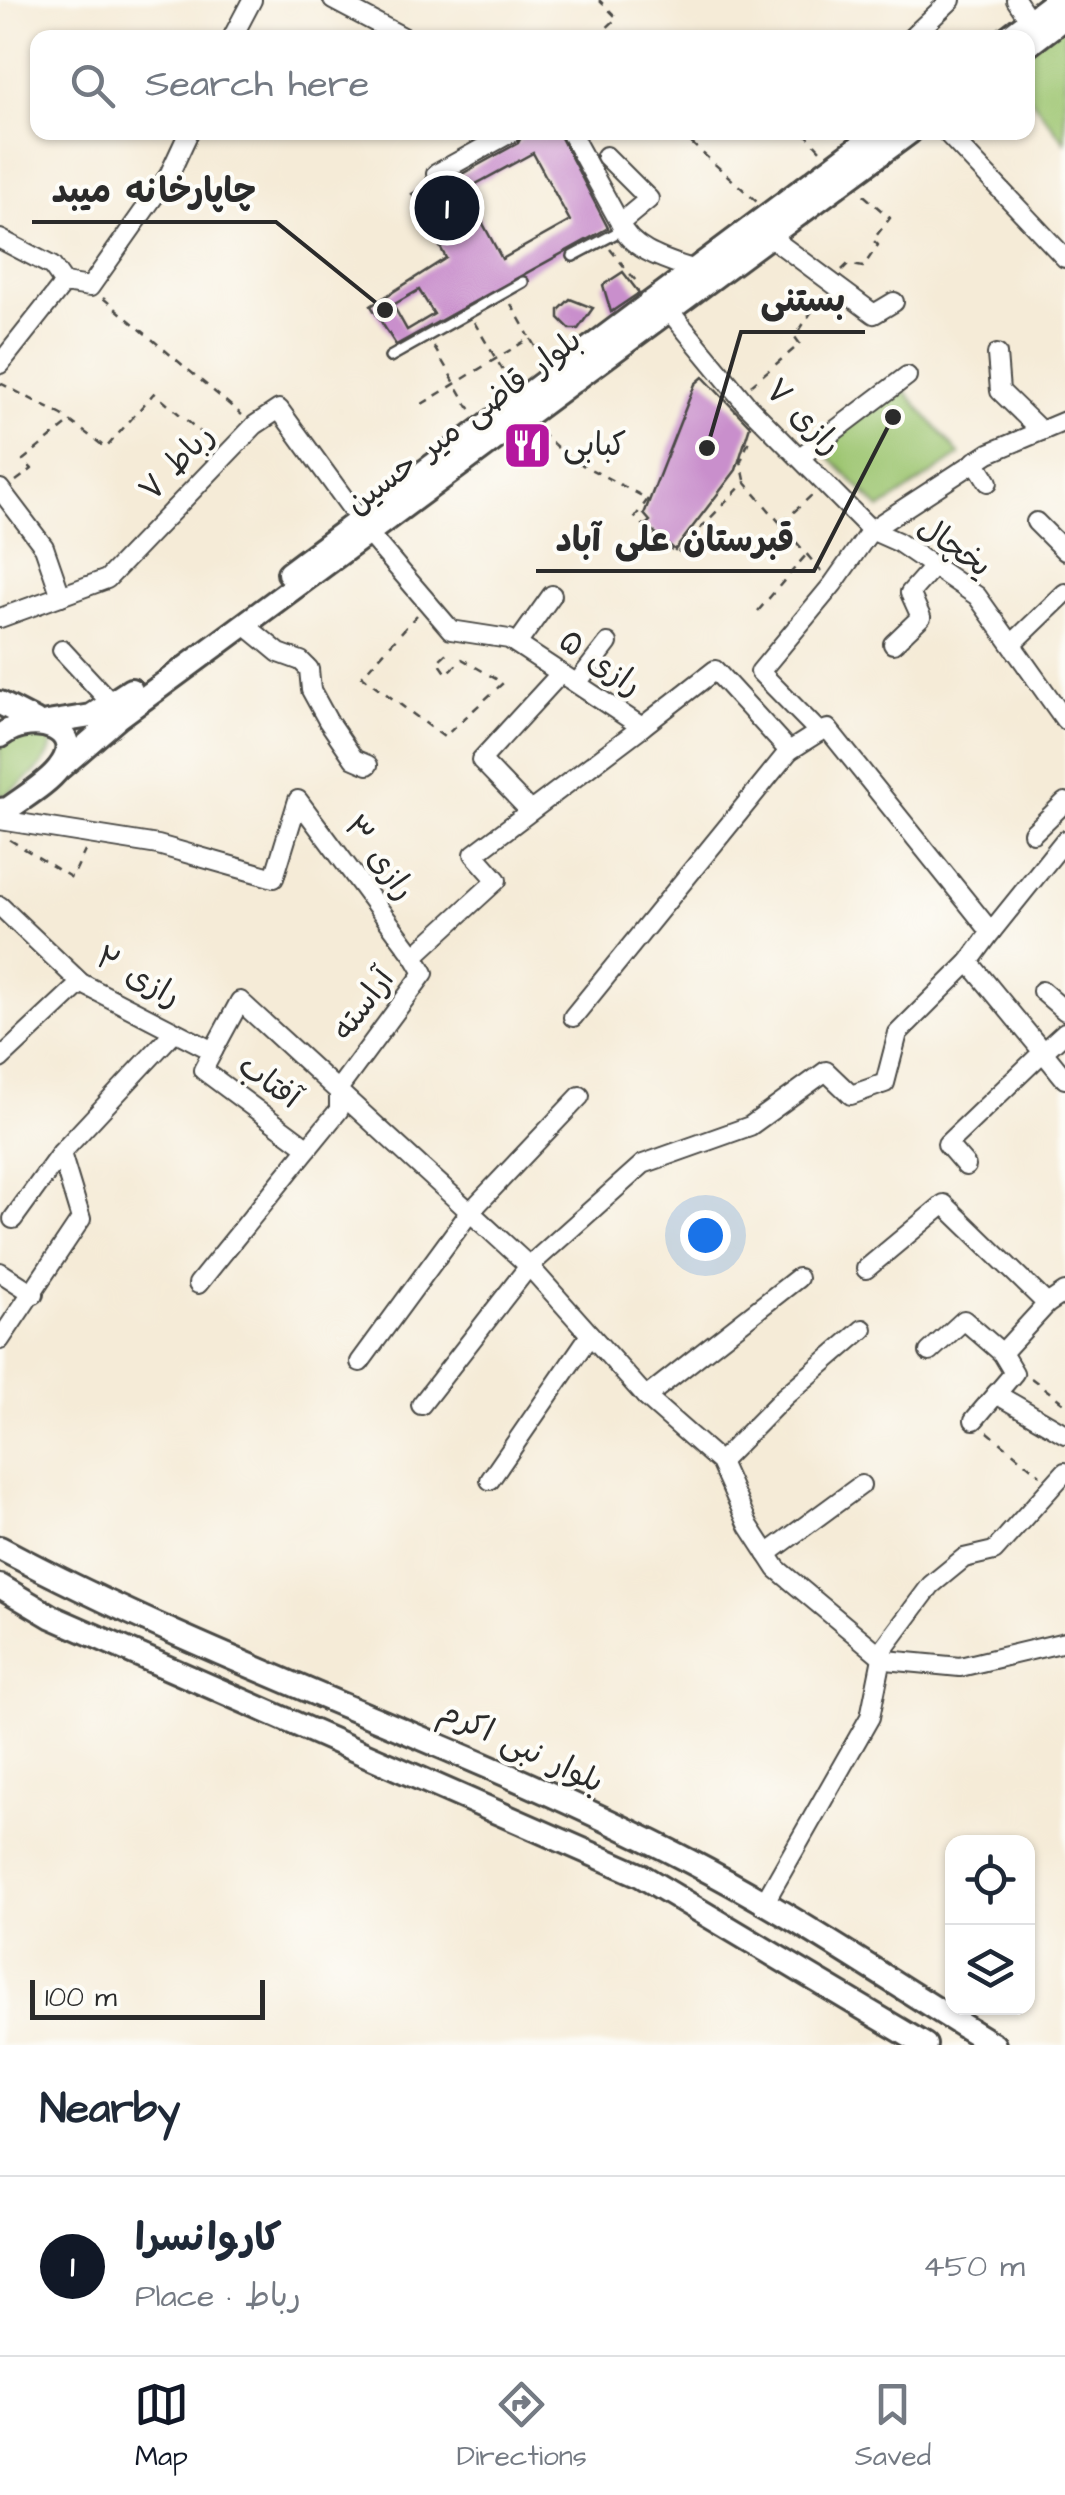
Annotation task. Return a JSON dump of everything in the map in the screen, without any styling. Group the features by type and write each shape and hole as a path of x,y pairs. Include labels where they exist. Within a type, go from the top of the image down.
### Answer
{"main road":[{"path":"1018,30 1057,0"},
{"path":"1035,40 1065,18"},
{"name":"بلوار قاضی میر حسین","path":"840,173 871,140"},
{"name":"بلوار قاضی میر حسین","path":"0,736 41,722 91,716 112,704 524,418 656,299 770,225 840,173 896,140"},
{"name":"بلوار قاضی میر حسین","path":"2,814 119,717 244,625 364,526 656,299 695,270 770,225"},
{"path":"0,703 61,733 66,750 60,767"},
{"name":"بلوار نبی اکرم","path":"0,1548 108,1606 362,1710 690,1861 994,2045"},
{"name":"بلوار نبی اکرم","path":"0,1586 52,1617 640,1875 925,2045"},
{"path":"346,1745 362,1710"}],"street":[{"path":"236,30 252,0"},
{"path":"333,0 390,30"},
{"path":"919,30 951,0"},
{"path":"1016,0 1030,21"},
{"path":"0,240 52,266 64,282 90,287 169,175 185,140"},
{"path":"436,174 498,140"},
{"path":"574,140 621,227 640,248 695,270"},
{"path":"954,140 1065,258"},
{"path":"606,156 648,199 621,227"},
{"path":"770,225 830,285 874,314 894,302"},
{"path":"0,364 64,282"},
{"name":"رازی ۷","path":"656,299 738,395 871,530"},
{"path":"997,354 1000,391 1042,431"},
{"path":"800,457 908,376"},
{"name":"رباط ۷","path":"0,618 107,579 254,425 278,409 364,526"},
{"path":"819,732 760,672 833,584 871,530 975,461 1065,421"},
{"path":"975,461 988,482"},
{"path":"1,491 44,547 61,596"},
{"path":"1036,522 1065,551"},
{"name":"رازی ۵","path":"364,526 451,630 517,644 642,727 715,670 789,752"},
{"name":"یخچال","path":"871,530 977,596 1065,720"},
{"path":"893,644 921,617 910,593 934,566"},
{"path":"1012,644 1065,593"},
{"path":"517,644 552,594"},
{"path":"244,625 279,653 301,661 308,669 311,690 328,721 354,759 368,765"},
{"path":"530,811 481,760 608,643"},
{"path":"62,650 112,704"},
{"name":"رازی ۳","path":"2,814 158,845 274,878 298,800 414,956 497,880 474,854 642,727"},
{"path":"573,1018 789,752 828,729 991,932"},
{"path":"1032,833 1065,802"},
{"path":"421,1405 529,1266 642,1164 750,1126 826,1071 851,1095 885,1083 898,1033 970,962 1065,840"},
{"name":"رازی ۲","path":"0,906 81,983 214,1051"},
{"name":"آراسته","path":"339,1088 424,973 414,956"},
{"path":"970,962 1065,1079"},
{"path":"0,1059 81,983"},
{"path":"1042,990 1065,1011"},
{"path":"214,1051 240,1001 339,1088 529,1266 646,1397 720,1462 749,1526 776,1569 881,1655 906,1663 960,1667 1065,1642"},
{"path":"13,1220 61,1152 174,1032"},
{"path":"966,1166 947,1144 1065,1032"},
{"name":"آفتاب","path":"214,1051 204,1070 308,1148 339,1110 339,1088"},
{"path":"360,1362 470,1212 580,1096"},
{"path":"198,1284 308,1148"},
{"path":"0,1340 82,1219 61,1152"},
{"path":"866,1269 944,1204 1047,1304"},
{"path":"0,1272 34,1294"},
{"path":"646,1397 798,1278"},
{"path":"1004,1356 1047,1304 1065,1292"},
{"path":"928,1352 964,1320 1004,1356 1014,1373 974,1420"},
{"path":"720,1462 785,1396 862,1329"},
{"path":"490,1480 590,1335"},
{"path":"996,1394 1065,1434"},
{"path":"763,1905 870,1717 879,1691 881,1655 931,1586 964,1558 994,1551 1059,1479"},
{"path":"767,1554 860,1485"}],"lane":[{"path":"573,256 621,227"},
{"path":"390,356 523,282"}],"path":[{"path":"599,0 617,18 604,30"},
{"path":"688,140 770,225"},
{"path":"738,395 800,344 795,337 830,285 848,264 864,267 878,246 873,240 890,218 840,173 811,140"},
{"path":"609,247 656,299"},
{"path":"90,287 254,425"},
{"path":"510,302 546,364"},
{"path":"473,321 513,388"},
{"path":"422,404 530,338"},
{"path":"436,349 475,416"},
{"path":"0,383 71,421 106,448 154,393 228,454"},
{"path":"759,416 741,461 745,482 833,584"},
{"path":"524,418 568,458 648,498 635,518 676,554 745,482"},
{"path":"1,491 32,469 23,460 71,421"},
{"path":"781,524 826,482"},
{"path":"758,610 806,554"},
{"path":"428,602 362,676 444,737 503,683 462,659 446,674 438,661 468,632"},
{"path":"0,834 72,878 94,834"},
{"path":"1004,1356 1065,1404"},
{"path":"974,1420 1059,1479"}],"green space":[{"path":"1065,17 1065,142 1035,104 1035,40"},
{"path":"899,384 960,455 880,509 821,449"},
{"path":"21,730 51,737 51,746 42,764 0,798 0,740"}],"building":[{"path":"520,140 562,140 608,228 396,345 371,306 446,258 412,194 429,184 442,185","holes":["533,153 570,221 502,259 465,190","419,290 434,314 407,330 393,305"]},
{"path":"623,272 639,293 611,312 603,285"},
{"path":"570,299 593,308 578,329 570,329 559,318 559,310"},
{"path":"703,377 750,426 736,470 675,550 646,525 650,521 644,514 695,384"}],"place":[{"name":"کاروانسرا","path":"447,208"},
{"name":"چاپارخانه میبد","path":"385,310"},
{"name":"قبرستان علی آباد","path":"893,417"},
{"name":"کبابی","path":"528,445"},
{"name":"بستنی","path":"707,448"}]}
